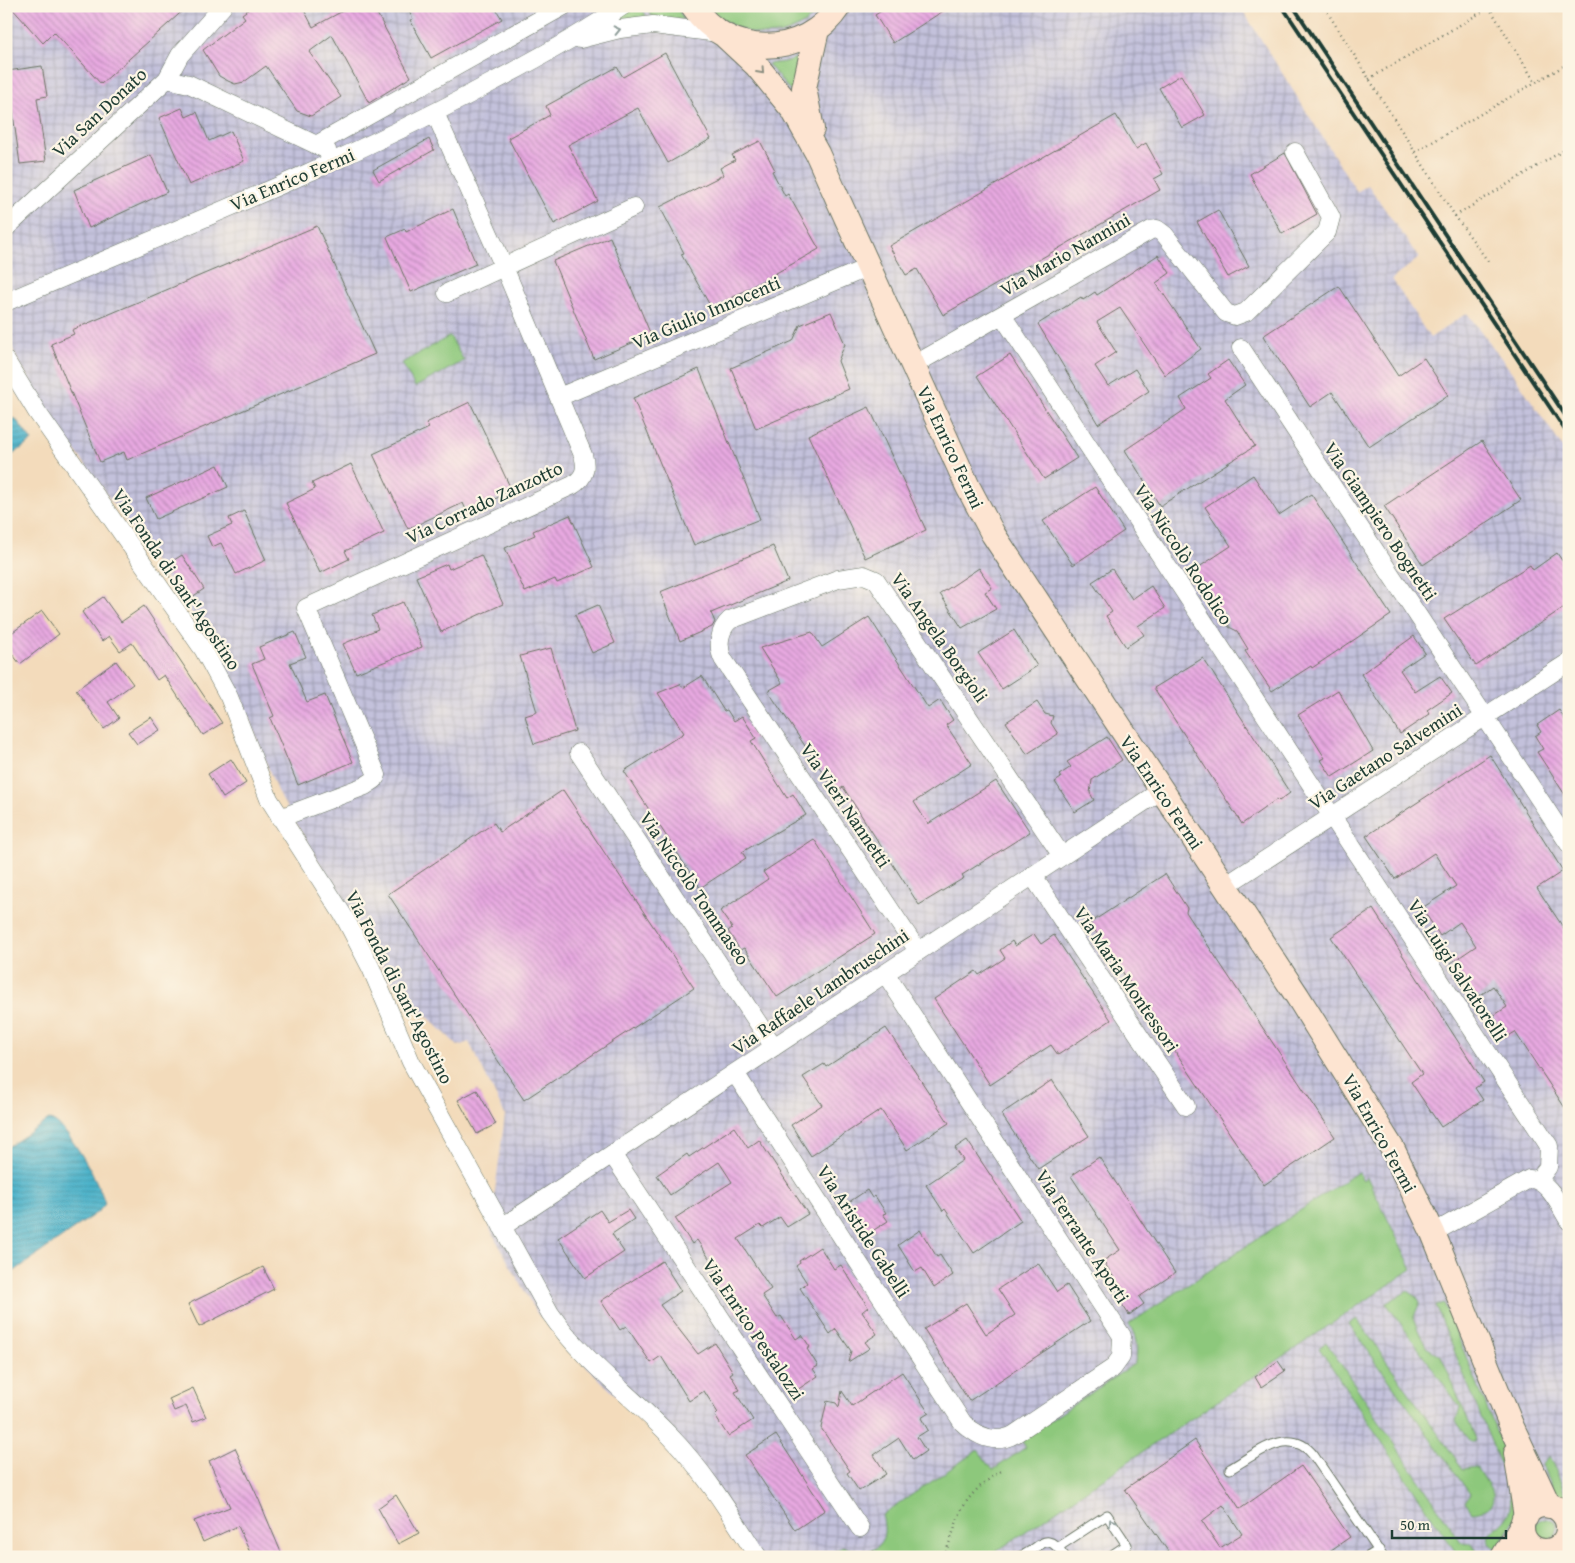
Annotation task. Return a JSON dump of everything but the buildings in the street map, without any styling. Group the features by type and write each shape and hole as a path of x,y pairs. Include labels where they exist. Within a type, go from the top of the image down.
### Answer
{"street":[{"path":"167,79 180,55 223,6"},
{"path":"316,145 564,6"},
{"path":"570,41 623,6"},
{"path":"693,6 706,23 724,35 756,65 793,110 817,153"},
{"path":"570,41 629,27 654,25 724,35 750,45 776,46 795,42 817,30 839,6"},
{"path":"817,30 804,88 817,153"},
{"name":"Via Enrico Fermi","path":"6,302 343,158 435,113 570,41"},
{"name":"Via San Donato","path":"6,228 167,79 188,84 343,158"},
{"name":"Via Corrado Zanzotto","path":"280,818 365,786 374,780 377,775 306,608 579,480 584,475 585,463 558,397 504,267 435,113"},
{"name":"Via Mario Nannini","path":"912,366 1144,234 1157,229 1165,235 1226,313 1234,316 1246,312 1326,232 1331,217 1295,152"},
{"name":"Via Enrico Fermi","path":"817,153 912,366 968,487 993,534 1368,1106 1392,1148 1433,1233 1512,1427"},
{"path":"447,293 634,207"},
{"name":"Via Giulio Innocenti","path":"558,397 869,267"},
{"name":"Via Niccolò Rodolico","path":"1002,315 1331,817"},
{"name":"Via Giampiero Bognetti","path":"1241,348 1569,844"},
{"name":"Via Fonda di Sant'Agostino","path":"6,361 36,412 204,649 230,697 259,777 280,818 350,927 371,968 411,1062 558,1325 680,1447 714,1490 758,1557"},
{"name":"Via Angela Borgioli","path":"738,683 723,660 720,648 722,630 730,620 838,579 856,575 871,577 876,580 890,598 1062,856"},
{"name":"Via Gaetano Salvemini","path":"1225,886 1569,662"},
{"name":"Via Vieri Nannetti","path":"738,683 918,951"},
{"name":"Via Niccolò Tommaseo","path":"579,753 774,1046"},
{"name":"Via Raffaele Lambruschini","path":"502,1227 1162,790"},
{"name":"Via Luigi Salvatorelli","path":"1331,817 1548,1146 1548,1167 1538,1180"},
{"name":"Via Maria Montessori","path":"1032,876 1186,1106"},
{"name":"Via Ferrante Aporti","path":"885,974 1122,1336 1121,1357 1113,1368 1009,1438 996,1440 977,1434 964,1423 956,1412"},
{"name":"Via Aristide Gabelli","path":"735,1073 956,1412"},
{"name":"Via Enrico Pestalozzi","path":"612,1154 860,1528"},
{"path":"1433,1233 1524,1181 1538,1180 1549,1190 1569,1220"},
{"path":"1512,1427 1549,1506"},
{"path":"1503,1557 1524,1521 1536,1508 1549,1506 1558,1510 1565,1518 1568,1528 1547,1550 1525,1539 1524,1521 1512,1427"}],"lane":[{"path":"1230,1469 1275,1444 1289,1441 1301,1444 1314,1456 1381,1553 1368,1557"},
{"path":"1058,1547 1107,1514 1127,1545 1109,1557"},
{"path":"1018,1557 1042,1542 1053,1542 1065,1557"}],"path":[{"path":"1332,6 1326,10 1455,216 1490,264"},
{"path":"1369,79 1490,7 1535,82"},
{"path":"1415,152 1569,62"},
{"path":"1455,216 1569,146"},
{"path":"944,1557 957,1516 966,1501 985,1482 1002,1471"},
{"path":"873,1551 876,1557"}],"shaded area":[{"path":"6,6 1240,6 1357,192 1368,185 1419,258 1392,279 1430,338 1467,313 1514,375 1569,457 1569,1557 749,1557 691,1470 568,1348 536,1312 490,1229 505,1115 469,1042 458,1046 387,977 277,791 242,700 214,645 54,421 18,361 6,335"}],"green space":[{"path":"634,6 641,6 647,18 616,22 615,19"},
{"path":"646,6 676,6 683,18 682,20 652,17"},
{"path":"707,6 823,6 810,19 795,28 781,33 765,34 735,27"},
{"path":"804,56 796,98 768,64 784,62"},
{"path":"450,336 464,361 415,387 402,363"},
{"path":"1358,1172 1363,1180 1367,1177 1412,1269 988,1557 828,1557 843,1546 862,1552 876,1548 881,1543 884,1535 882,1515 978,1450 993,1470 1026,1447 1021,1440 1134,1364 1137,1354 1136,1344 1134,1333 1129,1324"},
{"path":"1408,1291 1417,1297 1420,1302 1413,1319 1426,1347 1441,1356 1476,1439 1474,1442 1471,1442 1456,1421 1460,1407 1386,1303"},
{"path":"1444,1303 1513,1472 1517,1516 1497,1549 1488,1540 1492,1532 1504,1521 1509,1513 1511,1501 1509,1486 1436,1306"},
{"path":"1357,1319 1463,1469 1476,1467 1493,1493 1492,1502 1488,1508 1472,1512 1465,1502 1470,1494 1349,1324"},
{"path":"1326,1342 1461,1542 1471,1543 1481,1557 1459,1557 1319,1348"},
{"path":"1549,1456 1569,1501 1569,1505 1557,1496 1541,1464"},
{"path":"1546,1518 1554,1521 1557,1529 1554,1537 1546,1540 1538,1537 1535,1529 1538,1521"}],"water":[{"path":"15,418 32,441 6,459 6,424"},
{"path":"49,1120 56,1123 64,1131 82,1156 105,1204 99,1211 6,1277 6,1148"}],"railway":[{"path":"1282,6 1569,436"},
{"path":"1293,6 1569,421"}]}
